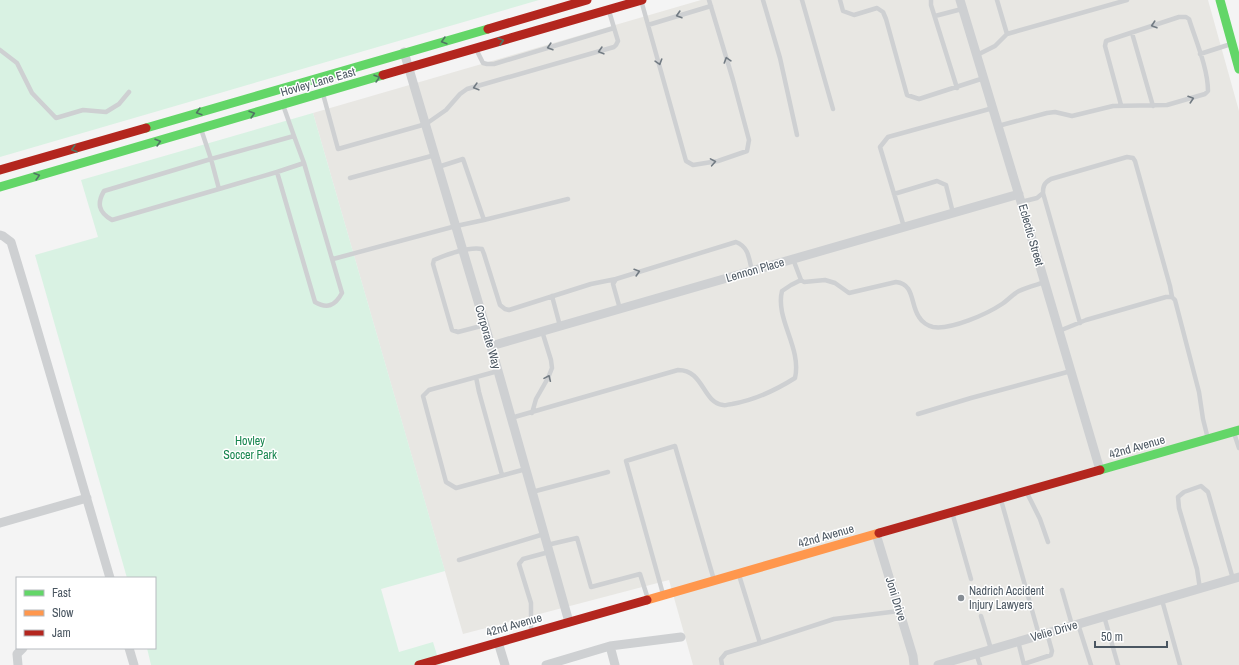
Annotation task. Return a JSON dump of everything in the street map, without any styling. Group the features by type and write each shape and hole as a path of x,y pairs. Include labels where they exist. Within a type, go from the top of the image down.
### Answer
{"street":[{"name":"Hovley Lane East","path":"0,170 587,0"},
{"path":"609,10 610,3 615,0"},
{"name":"Hovley Lane East","path":"0,187 642,0"},
{"path":"1220,0 1239,68"},
{"name":"Eclectic Street","path":"961,4 1100,470"},
{"name":"Corporate Way","path":"404,52 512,418 569,622"},
{"path":"201,129 208,118 220,110 263,93"},
{"name":"Lennon Place","path":"491,346 953,213 1020,198"},
{"path":"0,235 4,236 11,242 110,577"},
{"name":"42nd Avenue","path":"419,665 1236,431"},
{"path":"0,523 87,498"},
{"name":"Joni Drive","path":"876,534 913,656 914,665"},
{"name":"Velie Drive","path":"941,665 976,653 1236,578"},
{"path":"546,665 610,646 681,637"},
{"path":"498,642 505,665"},
{"path":"610,646 615,665"},
{"path":"18,665 17,654 22,649"},
{"path":"129,649 134,665"}],"lane":[{"path":"642,0 686,161 694,165 718,161 747,151 749,140 709,0"},
{"path":"763,0 780,58 797,135"},
{"path":"802,0 833,109"},
{"path":"840,0 843,11 854,15 877,8 883,12 907,95 920,99 984,78"},
{"path":"931,0 957,88"},
{"path":"997,0 1007,34"},
{"path":"977,55 994,46 1007,34 1127,0"},
{"path":"935,16 961,4"},
{"path":"648,25 711,6"},
{"path":"322,94 338,149 426,124 446,110 460,94 467,89 614,47 618,41 609,10"},
{"path":"998,126 1047,113 1055,112 1072,116 1121,105 1153,106 1180,102 1205,94 1208,91 1208,84 1189,19 1186,17 1179,17 1106,41 1105,46 1121,105"},
{"path":"476,49 483,63 494,64 614,28"},
{"path":"1132,33 1153,106"},
{"path":"1200,54 1232,44"},
{"path":"0,50 17,63 32,93 56,118 83,110 106,112 118,104 129,92"},
{"path":"277,172 315,302 322,306 331,305 339,300 342,293 304,163 283,105"},
{"path":"904,227 880,147 888,137 993,108"},
{"path":"201,129 219,188"},
{"path":"294,136 210,159 104,191 99,199 100,208 104,216 112,220 304,163"},
{"path":"350,178 435,155"},
{"path":"1080,323 1043,193 1043,187 1045,182 1051,179 1127,157 1132,158 1135,161 1172,298 1175,300 1200,392 1203,419 1208,439"},
{"path":"438,167 463,158 484,220"},
{"path":"894,194 937,181 946,185 953,213"},
{"path":"1020,198 1037,198 1043,193"},
{"path":"333,260 456,226 568,199"},
{"path":"485,325 458,332 452,330 433,264 434,260 477,247 482,249 500,305 509,310 591,284 616,279 736,242 743,244 748,253 752,271"},
{"path":"793,259 797,273 804,282 825,280 835,283 849,293 896,282 903,283 908,286 918,316 924,323 932,327 944,328 975,318 1001,304 1018,291 1045,282"},
{"path":"616,279 613,284 620,309"},
{"path":"512,418 678,370 685,370 694,374 710,397 715,402 723,406 758,397 778,389 796,378 797,369 794,348 780,299 782,291 801,280"},
{"path":"552,296 560,326"},
{"path":"1059,330 1166,297 1172,298"},
{"path":"532,413 536,399 552,368 542,331"},
{"path":"498,371 429,390 423,396 446,482 456,488 526,469"},
{"path":"918,414 1071,371"},
{"path":"476,377 502,475"},
{"path":"1236,431 1239,448"},
{"path":"663,595 626,461 675,446 714,580"},
{"path":"532,492 608,472"},
{"path":"1200,589 1179,508 1178,497 1184,492 1201,486 1208,492 1236,578"},
{"path":"1026,491 1040,519 1048,542"},
{"path":"1001,498 1043,634 1052,651 1051,655 1024,664 1018,641"},
{"path":"952,512 972,578"},
{"path":"458,560 544,534"},
{"path":"531,633 531,602 519,564 523,559 577,538 591,587 640,574 648,599"},
{"path":"739,573 760,643"},
{"path":"1062,590 1091,665"},
{"path":"1162,600 1180,665"},
{"path":"722,665 721,659 726,653 834,619 899,611"},
{"path":"981,616 991,649"},
{"path":"1104,616 1118,665"},
{"path":"976,653 980,665"}],"shaded area":[{"path":"701,0 1208,0 1239,111 1239,665 693,665 669,580 463,634 313,113"}],"green space":[{"path":"0,0 539,0 0,157"},
{"name":"Hovley Soccer Park","path":"313,113 445,571 381,589 399,652 433,642 440,665 151,665 147,649 156,649 156,577 127,577 35,255 98,237 81,180"}],"traffic: fast":[{"path":"1220,0 1239,69"},
{"path":"146,128 488,29"},
{"path":"0,187 383,75"},
{"path":"1100,470 1239,430"}],"traffic: slow":[{"path":"647,600 879,533"}],"traffic: jam":[{"path":"488,29 587,0"},
{"path":"383,75 642,0"},
{"path":"0,170 146,128"},
{"path":"879,533 1100,470"},
{"path":"419,665 647,600"}],"place":[{"name":"Nadrich Accident Injury Lawyers","path":"961,598"}]}
